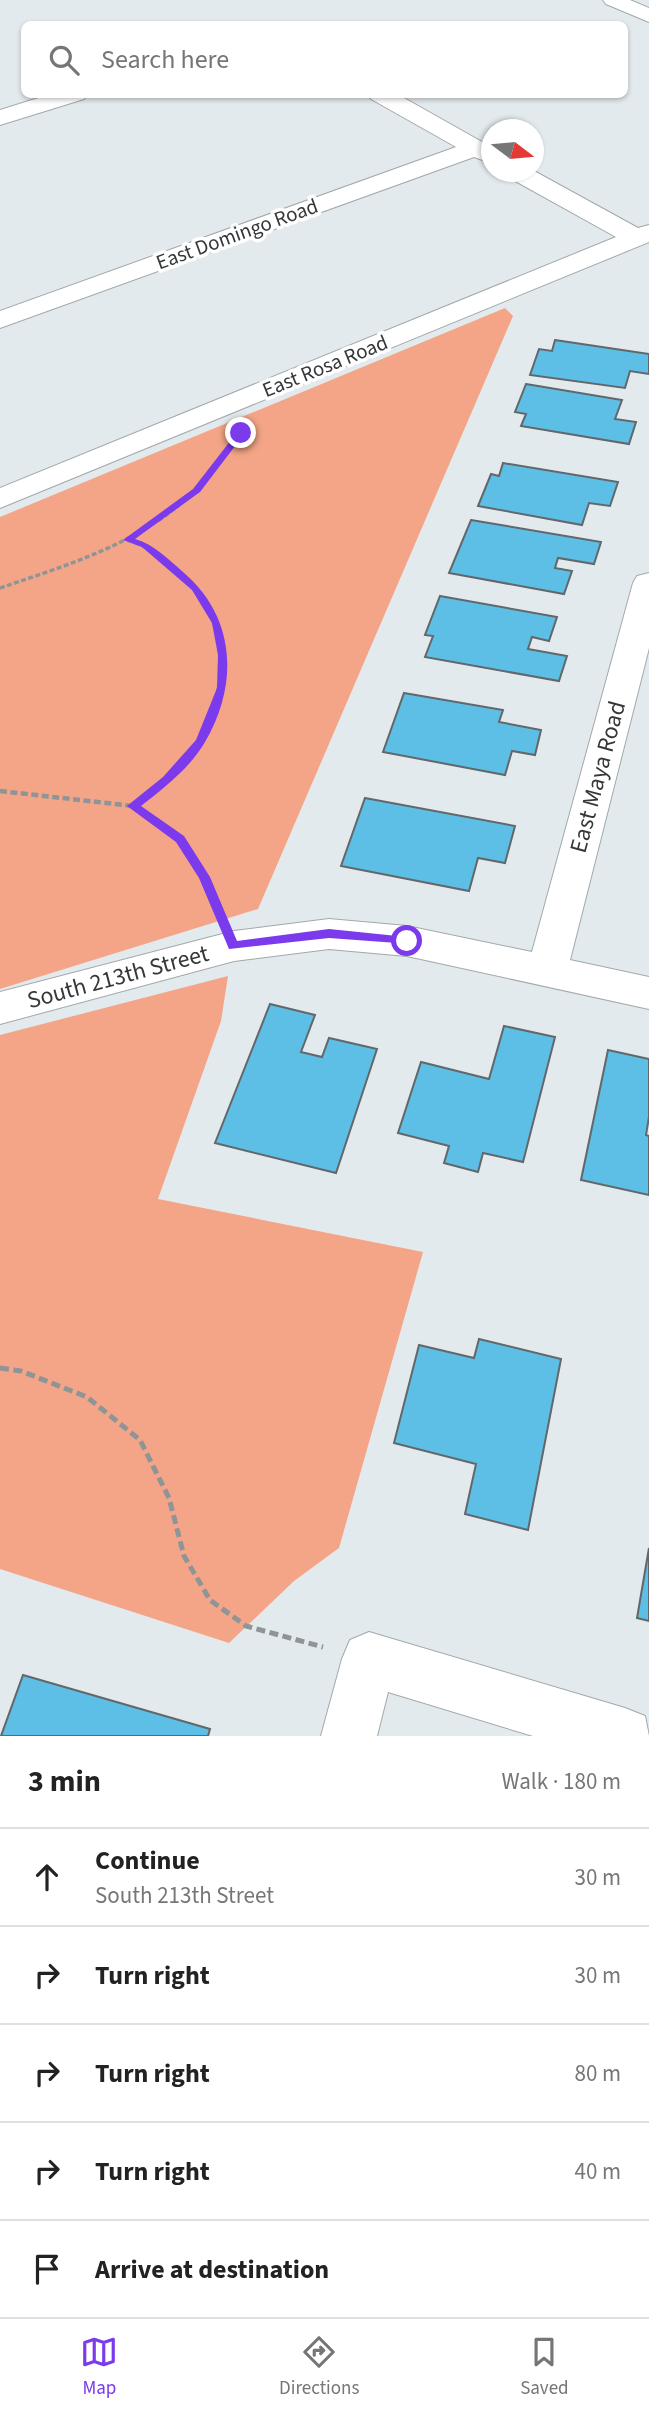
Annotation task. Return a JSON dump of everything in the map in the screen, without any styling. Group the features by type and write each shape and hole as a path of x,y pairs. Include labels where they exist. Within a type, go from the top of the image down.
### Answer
{"street":[{"path":"613,0 649,16"},
{"path":"0,118 63,98"},
{"path":"386,98 481,152"},
{"name":"East Domingo Road","path":"0,320 481,154"},
{"path":"537,182 643,235"},
{"name":"East Rosa Road","path":"0,499 643,235"},
{"name":"East Maya Road","path":"547,971 649,583"},
{"name":"South 213th Street","path":"0,1008 234,946 329,934 407,941 649,993"},
{"path":"349,1736 369,1659 625,1736"}],"path":[{"path":"0,588 57,569 128,540 196,491 241,433 219,409"},
{"path":"128,540 145,545 196,588 216,623 223,655 222,688 201,741 167,780 133,806"},
{"path":"0,791 133,806 180,839 204,877 234,946"},
{"path":"0,1368 21,1371 87,1397 140,1440 169,1497 184,1556 209,1600 246,1626 369,1659"}],"shaded area":[{"path":"505,308 513,316 258,909 0,989 0,517"},
{"path":"228,976 221,1021 158,1199 423,1252 339,1548 294,1581 229,1643 0,1569 0,1035"}],"building":[{"path":"555,340 649,354 649,374 630,371 625,388 530,375 539,349 552,351"},
{"path":"526,384 622,400 615,419 636,422 629,444 521,426 526,414 515,412"},
{"path":"503,463 618,482 610,506 589,503 582,525 478,506 491,474 499,476"},
{"path":"471,520 601,542 594,564 558,558 555,568 572,571 564,594 449,573"},
{"path":"440,596 557,617 549,641 532,637 528,649 567,656 559,681 425,657 433,636 425,635"},
{"path":"404,693 503,710 499,722 541,730 535,755 512,751 505,775 383,752"},
{"path":"365,798 515,826 505,863 478,858 469,891 341,866"},
{"path":"270,1004 315,1015 301,1052 322,1057 329,1038 377,1049 336,1173 215,1143"},
{"path":"504,1026 555,1037 523,1162 483,1153 478,1172 444,1163 449,1146 398,1133 421,1062 489,1079"},
{"path":"608,1050 649,1059 649,1117 646,1135 649,1136 649,1195 581,1180"},
{"path":"479,1339 561,1359 528,1530 465,1514 476,1464 394,1443 419,1345 474,1358"},
{"path":"649,1548 649,1621 637,1618"},
{"path":"23,1675 210,1729 208,1736 1,1736"}],"route":[{"path":"241,433 196,491 128,540 145,545 196,588 216,623 223,655 222,688 201,741 167,780 133,806 180,839 204,877 234,946 329,934 407,941"}]}
